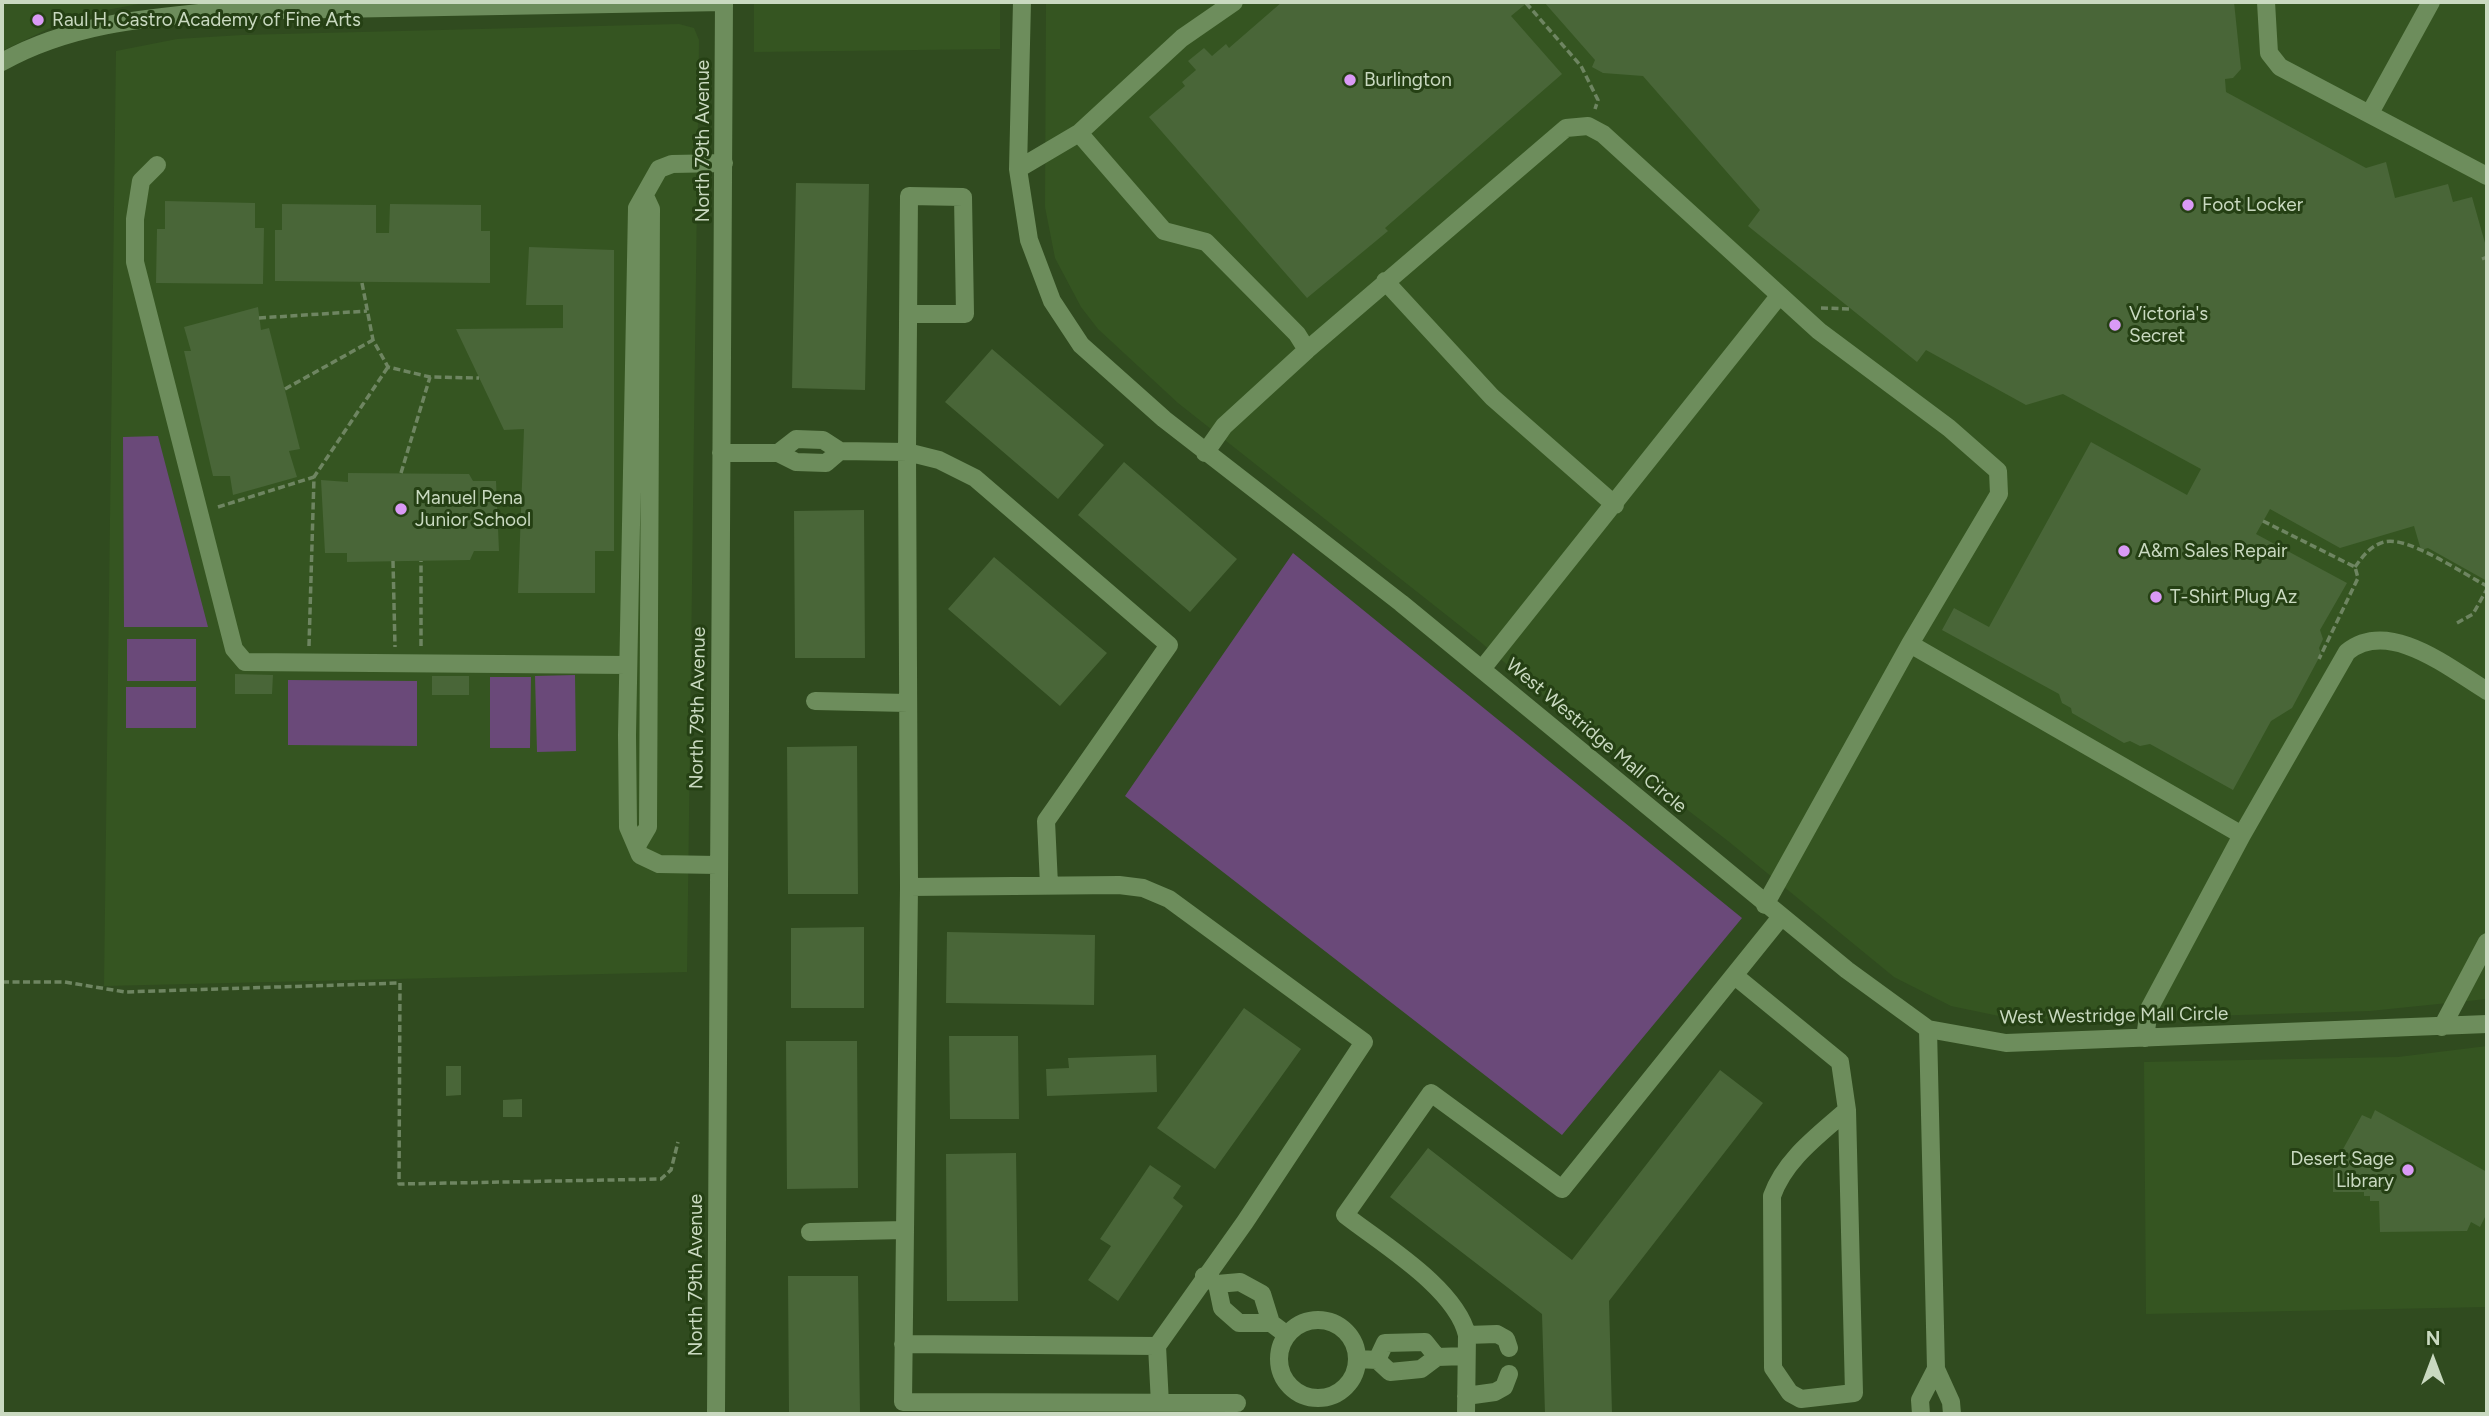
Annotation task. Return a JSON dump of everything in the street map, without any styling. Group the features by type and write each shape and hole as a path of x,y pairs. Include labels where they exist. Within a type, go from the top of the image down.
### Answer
{"street":[{"path":"2,62 51,40 91,27 142,18 221,10 724,2"},
{"name":"North 79th Avenue","path":"716,1414 717,865 724,2"},
{"name":"West Westridge Mall Circle","path":"1022,2 1018,169 1029,240 1052,301 1081,345 1205,453 1391,594 1765,905 1928,1029 2006,1043 2487,1024"},
{"path":"1018,169 1079,133 1182,38 1234,2"},
{"path":"2266,2 2269,53 2280,67 2487,176"},
{"path":"2370,113 2431,2"},
{"path":"1205,453 1224,426 1307,350 1566,128 1578,125 1593,127 1603,134 1819,331 1949,428 1998,471 1999,494 1910,644 1765,905"},
{"path":"1079,133 1164,231 1206,242 1297,334 1307,350"},
{"path":"717,865 659,864 640,855 638,844 628,827 628,665 637,208 645,196 649,181 659,169 679,164 724,163"},
{"path":"157,165 141,181 135,219 135,261 234,649 245,662 628,665"},
{"path":"638,844 648,827 651,209 645,196"},
{"path":"908,314 965,314 963,197 909,196 908,314 907,452 909,887 903,1402 1237,1403"},
{"path":"1385,281 1492,397 1615,505"},
{"path":"1482,669 1779,296"},
{"path":"721,453 778,453 796,439 823,440 840,451 907,452 939,460 975,478 1169,645 1046,821 1049,885"},
{"path":"2145,1038 2149,1009 2242,835 2347,652 2358,643 2388,640 2406,645 2487,691"},
{"path":"1910,644 2242,835"},
{"path":"815,701 908,703"},
{"path":"909,887 1119,885 1143,888 1168,899 1364,1042 1245,1222 1211,1280 1157,1346 1160,1404"},
{"path":"1509,1374 1504,1387 1466,1405 1467,1335 1464,1323 1434,1285 1345,1215 1431,1093 1562,1189 1781,917"},
{"path":"2442,1027 2487,942"},
{"path":"1735,976 1840,1062 1847,1110 1854,1393 1801,1399 1790,1393 1773,1368 1772,1196 1778,1180 1795,1157 1847,1110"},
{"path":"1928,1029 1936,1369 1951,1402 1952,1414"},
{"path":"810,1231 905,1230"},
{"path":"1211,1280 1240,1282 1262,1294 1271,1323 1287,1335"},
{"path":"1211,1280 1222,1308 1239,1323 1271,1323"},
{"path":"1328,1321 1350,1335 1358,1359 1349,1383 1320,1407 1283,1378 1279,1352 1287,1335 1303,1322 1328,1321"},
{"path":"1467,1335 1497,1334 1506,1339 1509,1348"},
{"path":"1377,1360 1385,1343 1425,1342 1437,1357"},
{"path":"903,1344 1157,1346"},
{"path":"1358,1359 1377,1360 1390,1372 1421,1369 1437,1357 1466,1356"},
{"path":"1921,1414 1920,1400 1936,1369"}],"path":[{"path":"1526,3 1581,66 1598,100"},
{"path":"2482,260 2487,257"},
{"path":"362,283 373,340 388,367 430,377 479,378"},
{"path":"1815,308 1851,309"},
{"path":"259,318 367,311"},
{"path":"285,389 373,340"},
{"path":"308,662 314,477 388,367"},
{"path":"401,473 430,377"},
{"path":"199,513 314,477"},
{"path":"2263,521 2355,566 2358,578 2313,671"},
{"path":"2355,566 2371,548 2385,541 2402,541 2487,587 2473,614 2457,623"},
{"path":"393,561 396,663"},
{"path":"421,561 421,663"},
{"path":"2,982 65,982 125,992 400,983 399,1184 661,1179 671,1170 678,1142"}],"shaded area":[{"name":"Raul H. Castro Academy of Fine Arts","path":"2,2 150,2 101,11 48,29 2,51"},
{"path":"754,2 1000,2 1000,49 754,52"},
{"path":"1046,2 2487,2 2487,999 2370,1011 2207,1016 2186,1010 2106,1019 2055,1019 1999,1016 1951,1006 1894,977 1728,841 1595,739 1478,640 1178,403 1098,329 1081,307 1055,258 1045,207"},
{"name":"Manuel Pena Junior School","path":"679,24 694,28 699,40 687,972 104,986 116,51 177,39 242,35"},
{"path":"158,436 208,627 124,627 123,437"},
{"path":"1293,553 1742,918 1562,1135 1125,796"},
{"path":"127,639 196,639 196,681 127,681"},
{"path":"575,675 576,751 537,752 535,676"},
{"path":"490,677 531,677 530,748 490,748"},
{"path":"288,680 417,681 417,746 288,745"},
{"path":"126,687 196,687 196,728 126,728"},
{"path":"2487,1046 2487,1307 2146,1314 2144,1062 2398,1057"}],"building":[{"path":"1282,2 1528,2 1511,16 1562,74 1385,228 1388,231 1307,298 1149,117 1185,86 1182,82 1196,70 1188,61 1204,48 1212,56 1226,44 1229,48"},
{"path":"1544,2 2234,2 2241,69 2233,78 2225,79 2226,92 2366,168 2386,162 2395,198 2448,184 2453,202 2472,197 2487,250 2487,581 2428,548 2421,550 2414,526 2340,548 2270,509 2256,534 2347,583 2320,630 2323,639 2319,648 2321,654 2292,708 2271,721 2233,790 2150,744 2140,746 2130,741 2124,743 2072,713 2071,708 2062,703 2059,694 1942,630 1954,608 1989,627 2091,442 2187,495 2201,469 2063,394 2026,405 1926,350 1917,362 1748,226 1760,210 1643,76 1603,73 1592,67 1595,60"},
{"path":"796,183 869,184 865,390 792,388"},
{"path":"165,201 255,203 255,228 264,228 263,284 156,283 157,229 165,229"},
{"path":"282,204 376,205 376,233 389,233 390,204 481,205 481,231 490,231 490,283 275,281 275,230 282,230"},
{"path":"529,247 614,250 614,551 595,551 595,593 518,593 524,429 504,430 456,329 563,328 563,305 526,305"},
{"path":"258,307 261,330 269,328 300,449 289,451 297,477 233,495 230,476 213,476 184,351 191,351 184,327"},
{"path":"992,349 1104,445 1058,499 945,402"},
{"path":"1124,462 1237,559 1190,612 1078,515"},
{"path":"348,473 469,474 473,481 496,481 499,551 474,551 470,560 347,562 347,553 325,553 321,480 348,482"},
{"path":"864,510 865,658 795,658 794,511"},
{"path":"994,557 1107,653 1060,706 948,609"},
{"path":"235,674 273,675 272,694 235,694"},
{"path":"432,676 469,676 469,695 432,695"},
{"path":"857,746 858,894 788,894 787,747"},
{"path":"864,927 864,1008 791,1008 791,928"},
{"path":"947,932 1095,935 1094,1005 946,1003"},
{"path":"1244,1008 1301,1049 1215,1169 1157,1128"},
{"path":"949,1036 1018,1036 1019,1119 950,1119"},
{"path":"786,1041 857,1041 858,1188 787,1189"},
{"path":"1156,1055 1157,1092 1047,1096 1046,1069 1069,1068 1068,1058"},
{"path":"446,1066 461,1066 461,1095 446,1096"},
{"path":"1720,1070 1763,1103 1609,1301 1612,1414 1545,1414 1542,1314 1390,1197 1428,1148 1572,1260"},
{"path":"522,1099 522,1117 503,1117 503,1100"},
{"name":"Desert Sage Library","path":"2375,1110 2487,1172 2487,1213 2480,1227 2471,1222 2467,1231 2380,1232 2379,1201 2370,1201 2370,1196 2364,1196 2364,1192 2333,1192 2333,1167 2362,1115 2371,1119"},
{"path":"1016,1153 1018,1301 947,1301 946,1154"},
{"path":"1150,1165 1181,1186 1173,1198 1183,1206 1118,1301 1088,1280 1111,1246 1100,1239"},
{"path":"788,1276 858,1276 860,1414 789,1414"}],"place":[{"name":"Raul H. Castro Academy of Fine Arts","path":"38,20"},
{"name":"Burlington","path":"1350,80"},
{"name":"Foot Locker","path":"2188,205"},
{"name":"Victoria's Secret","path":"2115,325"},
{"name":"Manuel Pena Junior School","path":"401,509"},
{"name":"A&m Sales Repair","path":"2124,551"},
{"name":"T-Shirt Plug Az","path":"2156,597"},
{"name":"Desert Sage Library","path":"2408,1170"}]}
